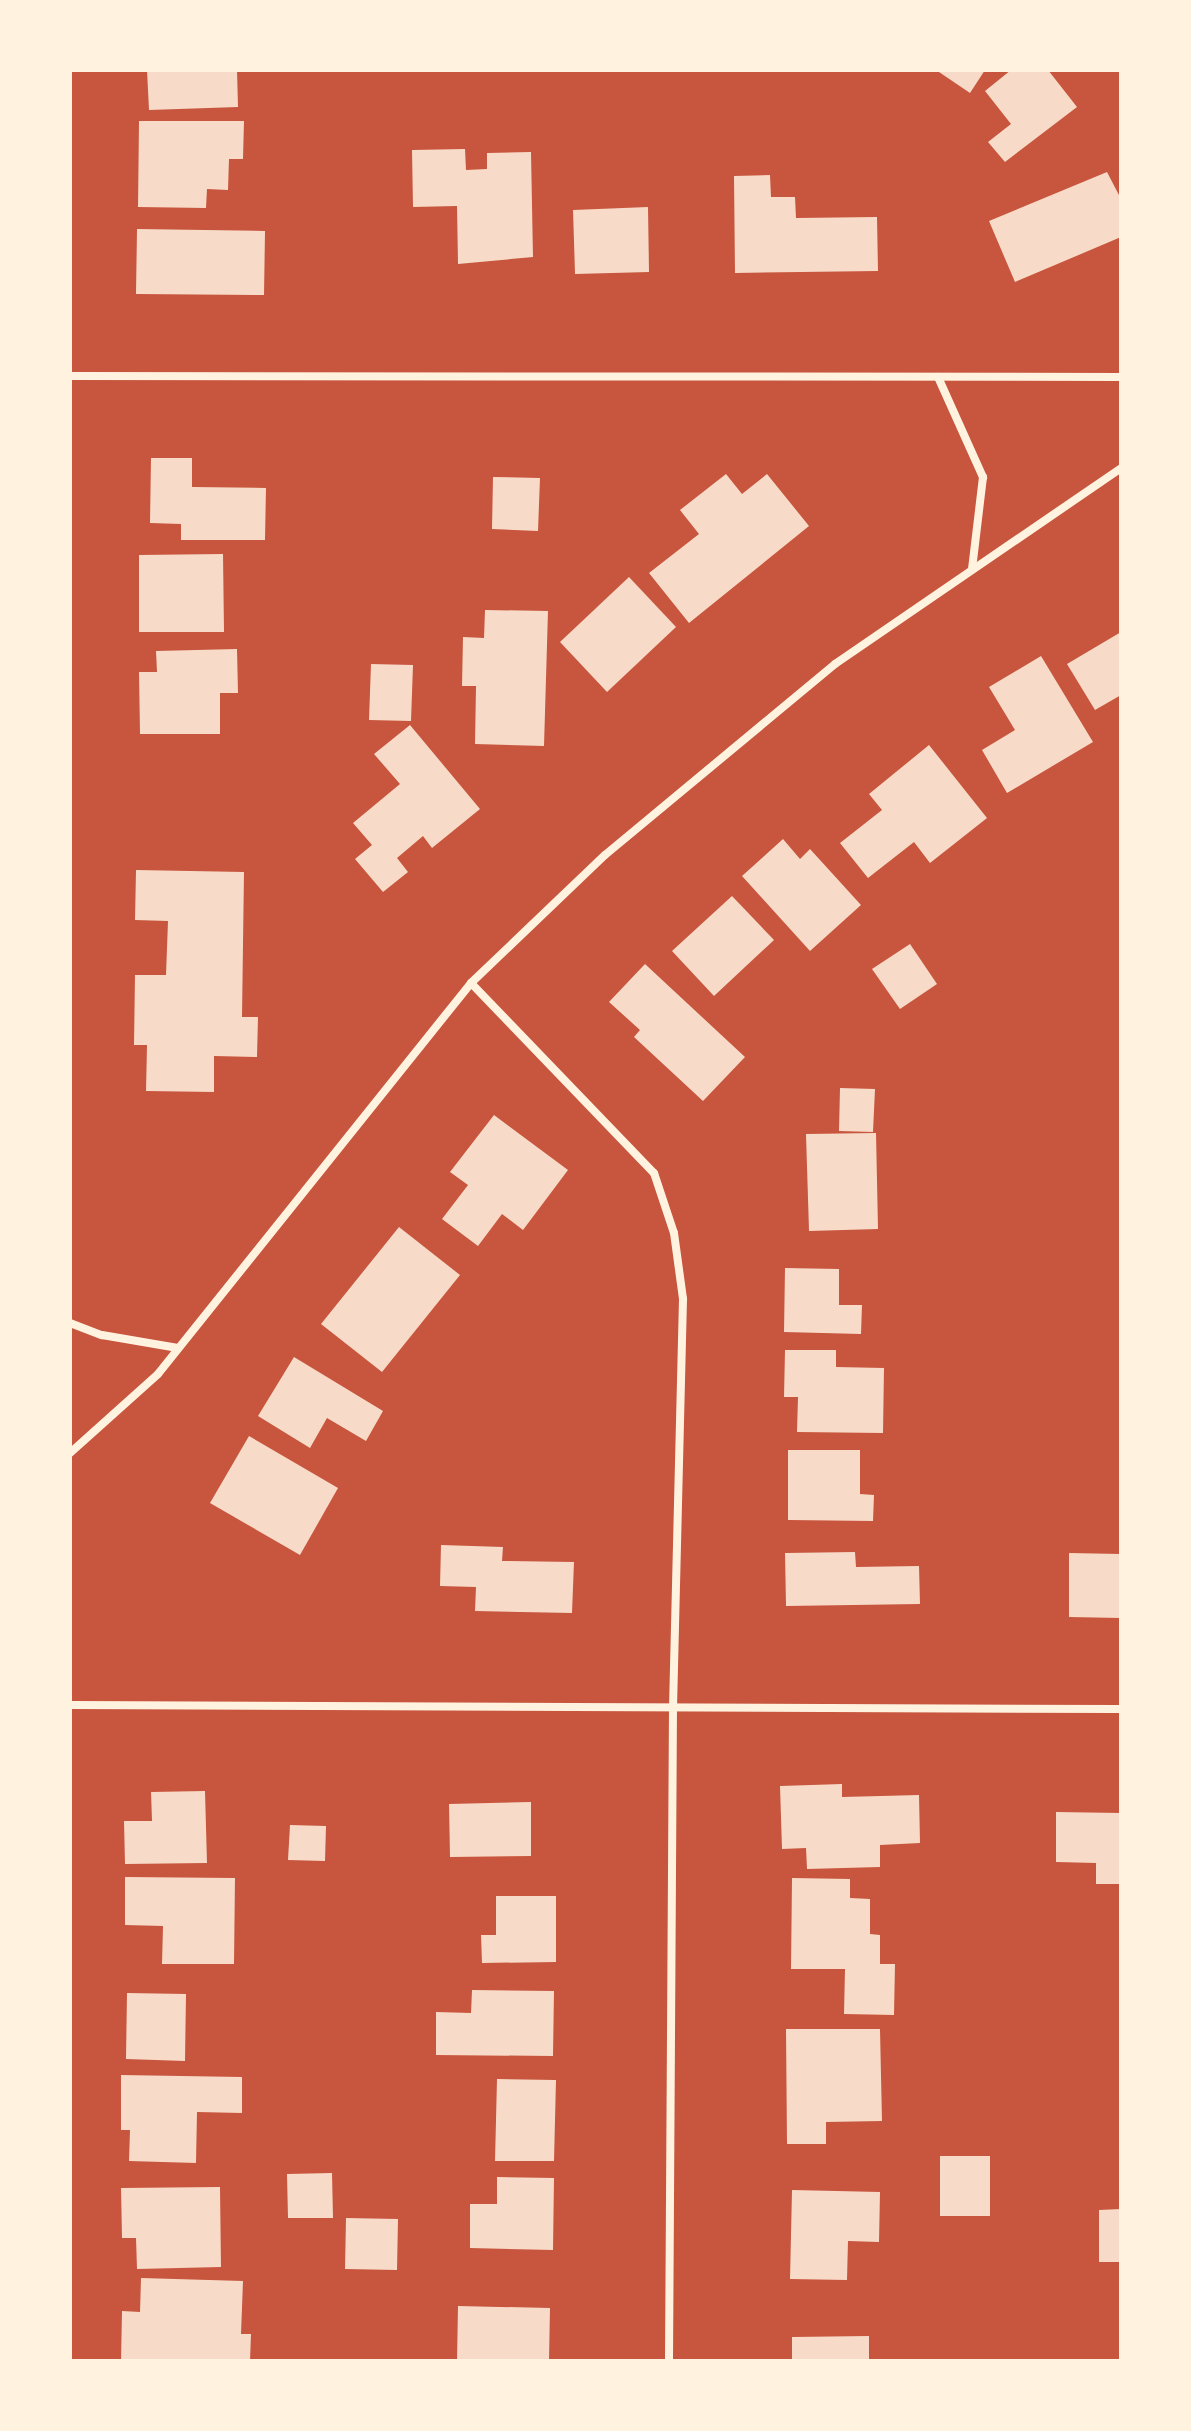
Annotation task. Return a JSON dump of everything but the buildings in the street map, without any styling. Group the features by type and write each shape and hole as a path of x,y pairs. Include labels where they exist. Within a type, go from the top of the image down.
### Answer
{"street":[{"path":"70,376 1121,377"},
{"path":"938,377 983,477 972,569"},
{"path":"70,1453 158,1374 471,983 605,855 835,664 1121,468"},
{"path":"471,983 654,1173 674,1233 683,1299 673,1707 669,2361"},
{"path":"70,1323 102,1335 178,1348"},
{"path":"70,1705 1121,1709"}]}
